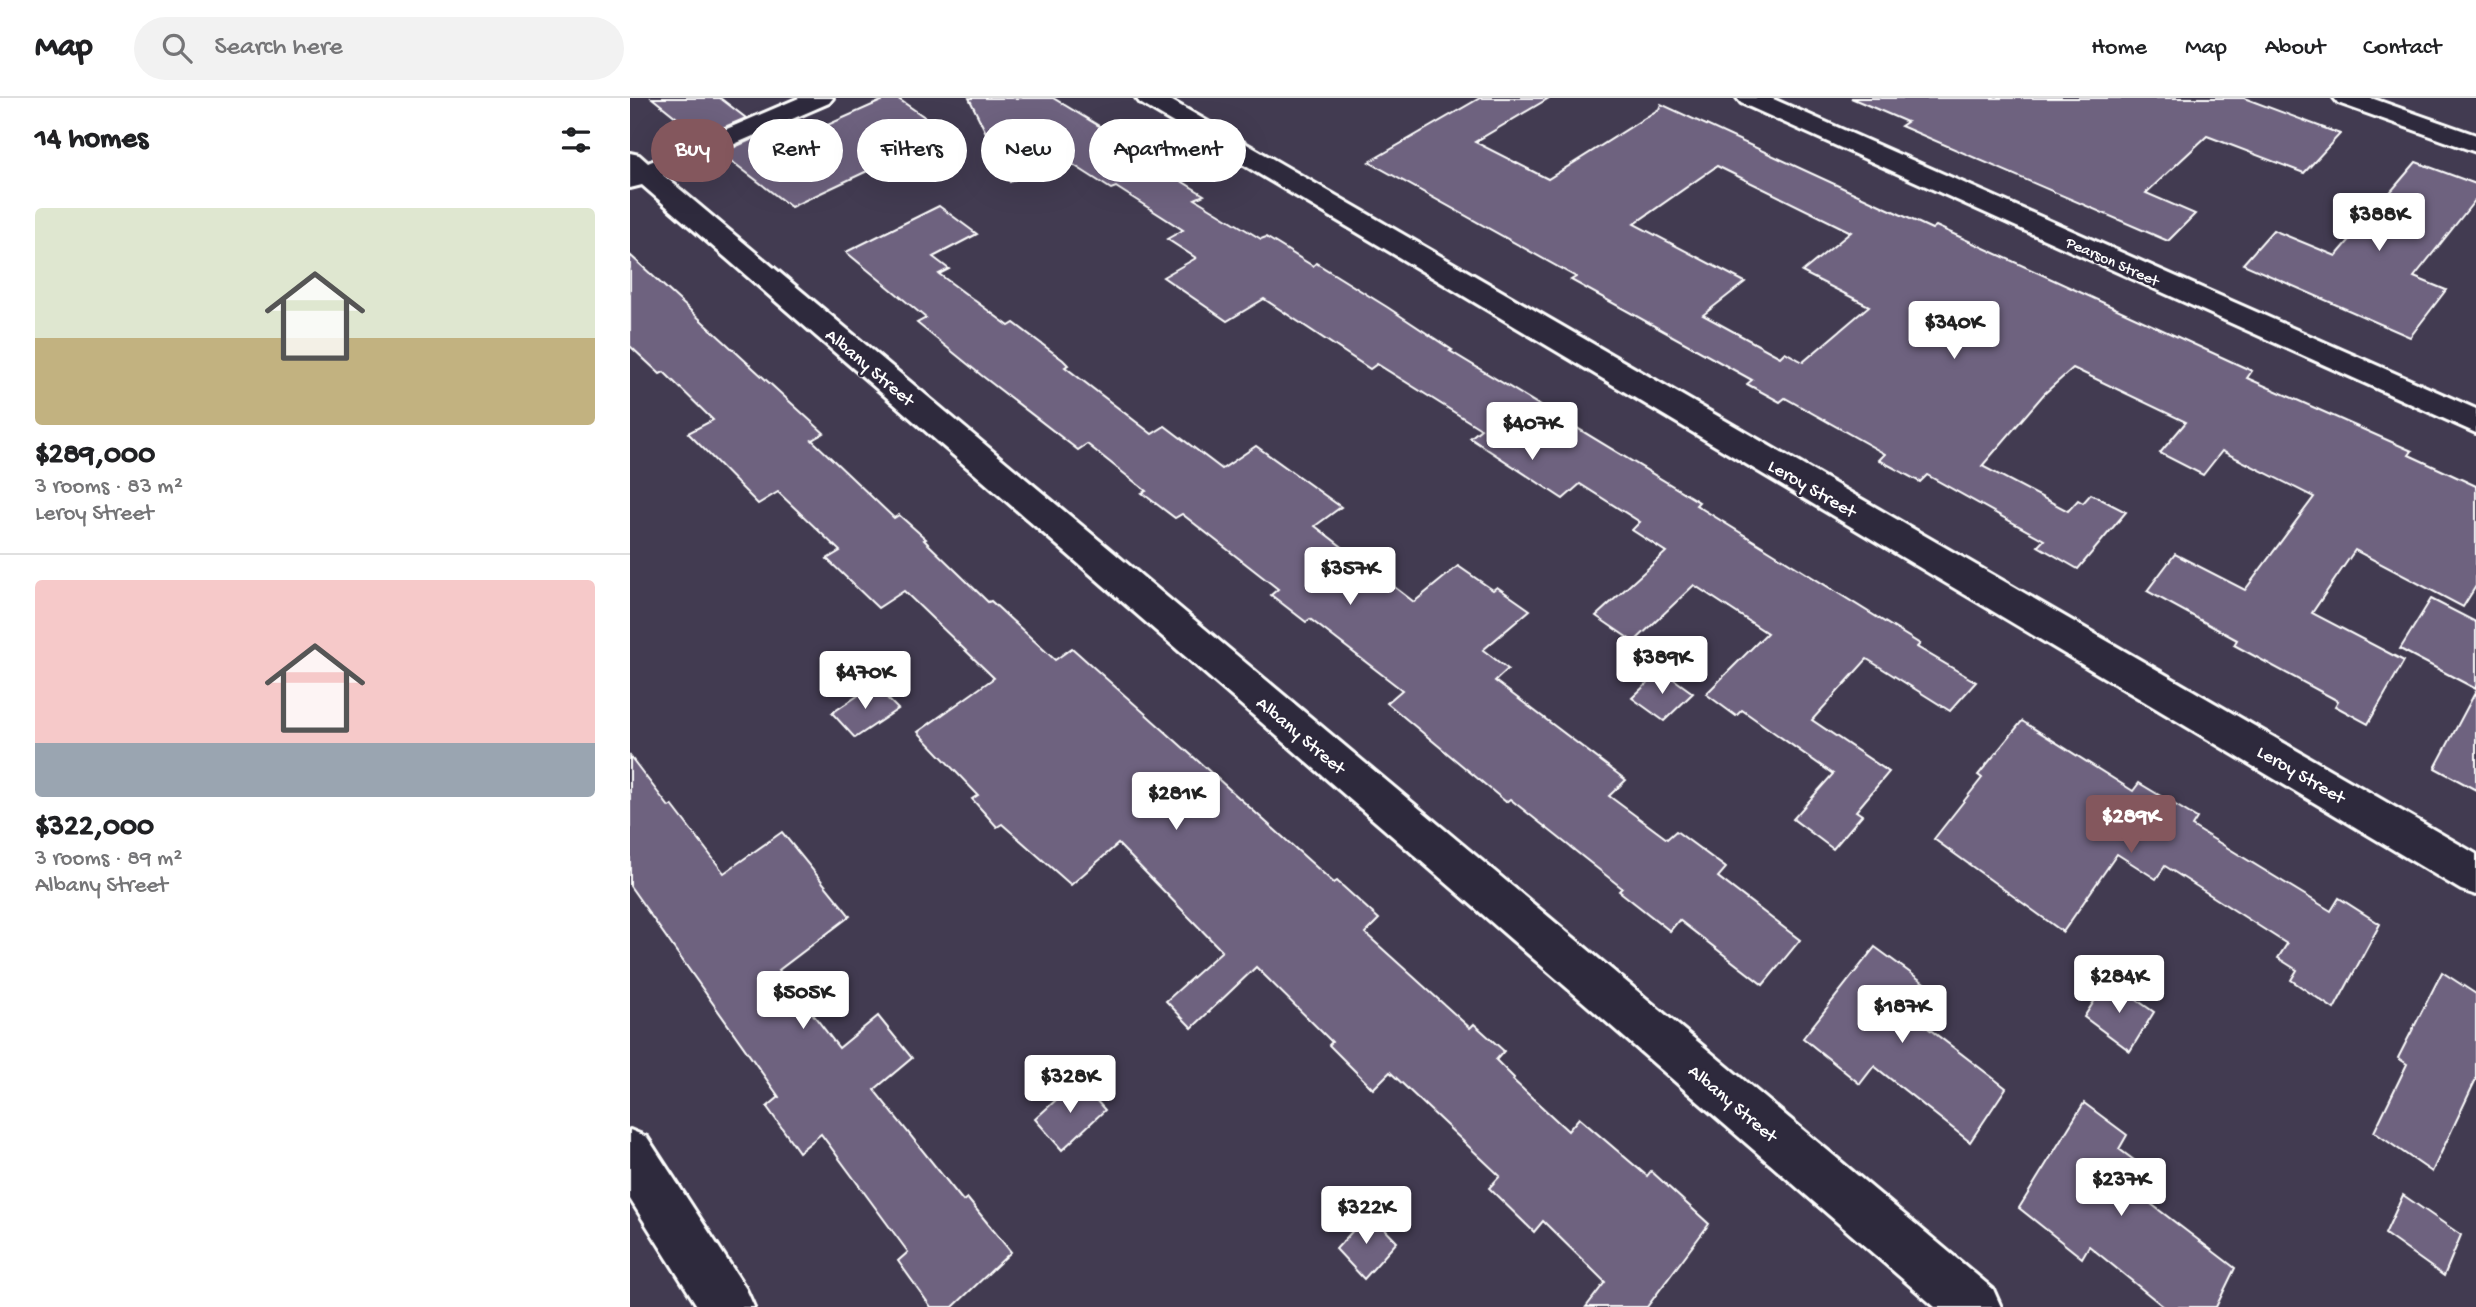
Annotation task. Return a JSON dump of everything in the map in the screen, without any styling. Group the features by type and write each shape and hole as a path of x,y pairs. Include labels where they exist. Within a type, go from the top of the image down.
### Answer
{"street":[{"path":"635,171 820,98"},
{"name":"Leroy Street","path":"1149,98 2476,876"},
{"name":"Pearson Street","path":"1750,98 2476,422"},
{"path":"2347,98 2476,144"},
{"name":"Albany Street","path":"635,171 1975,1307"},
{"path":"630,1154 728,1307"}],"building":[{"path":"652,98 720,98 746,118 734,123 734,119 678,119"},
{"path":"888,98 897,98 928,119 857,119 857,176 791,207 759,182 843,182 841,119"},
{"path":"969,98 1053,98 1089,120 1089,175 1075,166 1075,119 981,119 981,123"},
{"path":"1480,98 1549,98 1475,142 1548,179 1659,109 1661,104 1932,229 1936,226 2252,371 2247,378 2412,451 2409,455 2476,486 2476,586 2463,607 2355,550 2312,613 2404,661 2368,724 2335,706 2338,701 2234,645 2237,640 2147,591 2175,554 2245,590 2314,497 2222,451 2203,475 2160,453 2186,422 2073,368 2044,394 1982,466 2068,511 2078,500 2083,503 2091,494 2126,512 2078,569 2038,546 2044,540 1927,475 1920,482 1879,460 1885,454 1785,398 1780,402 1747,384 1752,380 1571,280 1576,277 1369,162","holes":["1717,166 1851,232 1802,272 1869,306 1803,362 1785,352 1780,357 1703,315 1745,282 1634,224"]},
{"path":"1851,98 2244,98 2340,134 2304,173 2207,136 2146,193 2195,214 2168,241 1901,126 1907,122"},
{"path":"748,141 748,174 734,163 734,147"},
{"path":"2416,162 2476,184 2476,199 2414,277 2446,290 2410,337 2243,264 2273,230 2336,256"},
{"path":"1100,182 1183,182 1204,195 1195,199 1261,239 1266,237 1313,266 1316,263 1452,350 1450,351 1699,502 1696,505 1920,644 1917,647 1976,682 1950,711 1867,659 1812,720 1889,772 1856,811 1862,815 1833,849 1793,819 1833,774 1742,710 1736,716 1706,694 1767,633 1694,585 1634,642 1596,616 1666,552 1632,530 1640,522 1580,484 1563,499 1470,438 1481,429 1377,364 1370,369 1264,299 1227,321 1163,277 1196,258 1167,239 1183,230 1116,187 1111,189"},
{"path":"939,206 977,234 933,257 949,269 939,274 1009,326 1014,323 1063,360 1068,365 1065,367 1152,434 1165,426 1222,469 1256,446 1341,507 1315,526 1414,602 1458,566 1493,590 1497,587 1530,610 1483,650 1508,669 1495,681 1626,780 1609,796 1667,839 1676,831 1726,868 1718,877 1800,940 1763,985 1679,920 1670,931 1619,891 1622,888 1510,799 1506,802 1387,703 1402,690 1310,619 1306,622 1271,595 1278,589 1182,514 1175,518 1142,493 1146,491 1087,444 1078,450 981,375 917,323 926,318 846,252"},
{"path":"630,255 824,433 812,440 894,518 899,515 926,539 924,540 988,602 991,601 1055,660 1072,648 1334,883 1337,881 1379,919 1365,933 1470,1028 1474,1024 1504,1051 1496,1060 1513,1080 1568,1131 1579,1118 1647,1176 1651,1171 1709,1224 1647,1307 1586,1307 1605,1282 1543,1221 1534,1232 1489,1188 1500,1176 1390,1072 1373,1089 1329,1045 1332,1042 1256,967 1192,1028 1166,1001 1222,951 1118,844 1071,885 1002,824 997,827 972,799 978,795 918,732 994,678 904,591 878,608 827,559 840,551 778,492 758,504 688,433 713,420 664,372 660,374 630,346"},
{"path":"2431,599 2476,622 2476,689 2400,649"},
{"path":"1661,670 1693,693 1664,721 1632,698"},
{"path":"874,685 898,709 855,738 832,713"},
{"path":"2476,691 2476,790 2435,768"},
{"path":"2022,721 2133,791 2139,783 2197,818 2192,826 2331,911 2339,898 2380,924 2334,1009 2291,980 2297,970 2278,958 2287,944 2165,866 2156,879 2117,854 2063,932 1934,839 1982,778 1978,775"},
{"path":"630,756 724,873 782,832 850,916 779,970 839,1048 878,1016 912,1058 874,1090 963,1201 967,1198 1011,1252 953,1307 931,1307 898,1261 908,1252 821,1134 799,1152 767,1107 779,1097 630,886"},
{"path":"1875,947 1931,988 1911,1015 2006,1088 1970,1142 1874,1066 1860,1084 1803,1038"},
{"path":"2442,972 2476,994 2476,1079 2432,1172 2374,1132 2407,1064 2398,1058"},
{"path":"2108,980 2154,1012 2130,1051 2084,1017"},
{"path":"1078,1080 1105,1110 1062,1150 1035,1119"},
{"path":"2084,1103 2127,1135 2119,1149 2138,1163 2125,1184 2235,1268 2216,1307 2164,1307 2089,1246 2082,1258 2019,1208"},
{"path":"2403,1195 2461,1235 2444,1276 2385,1234"},
{"path":"1369,1213 1397,1242 1364,1279 1336,1249"}]}
